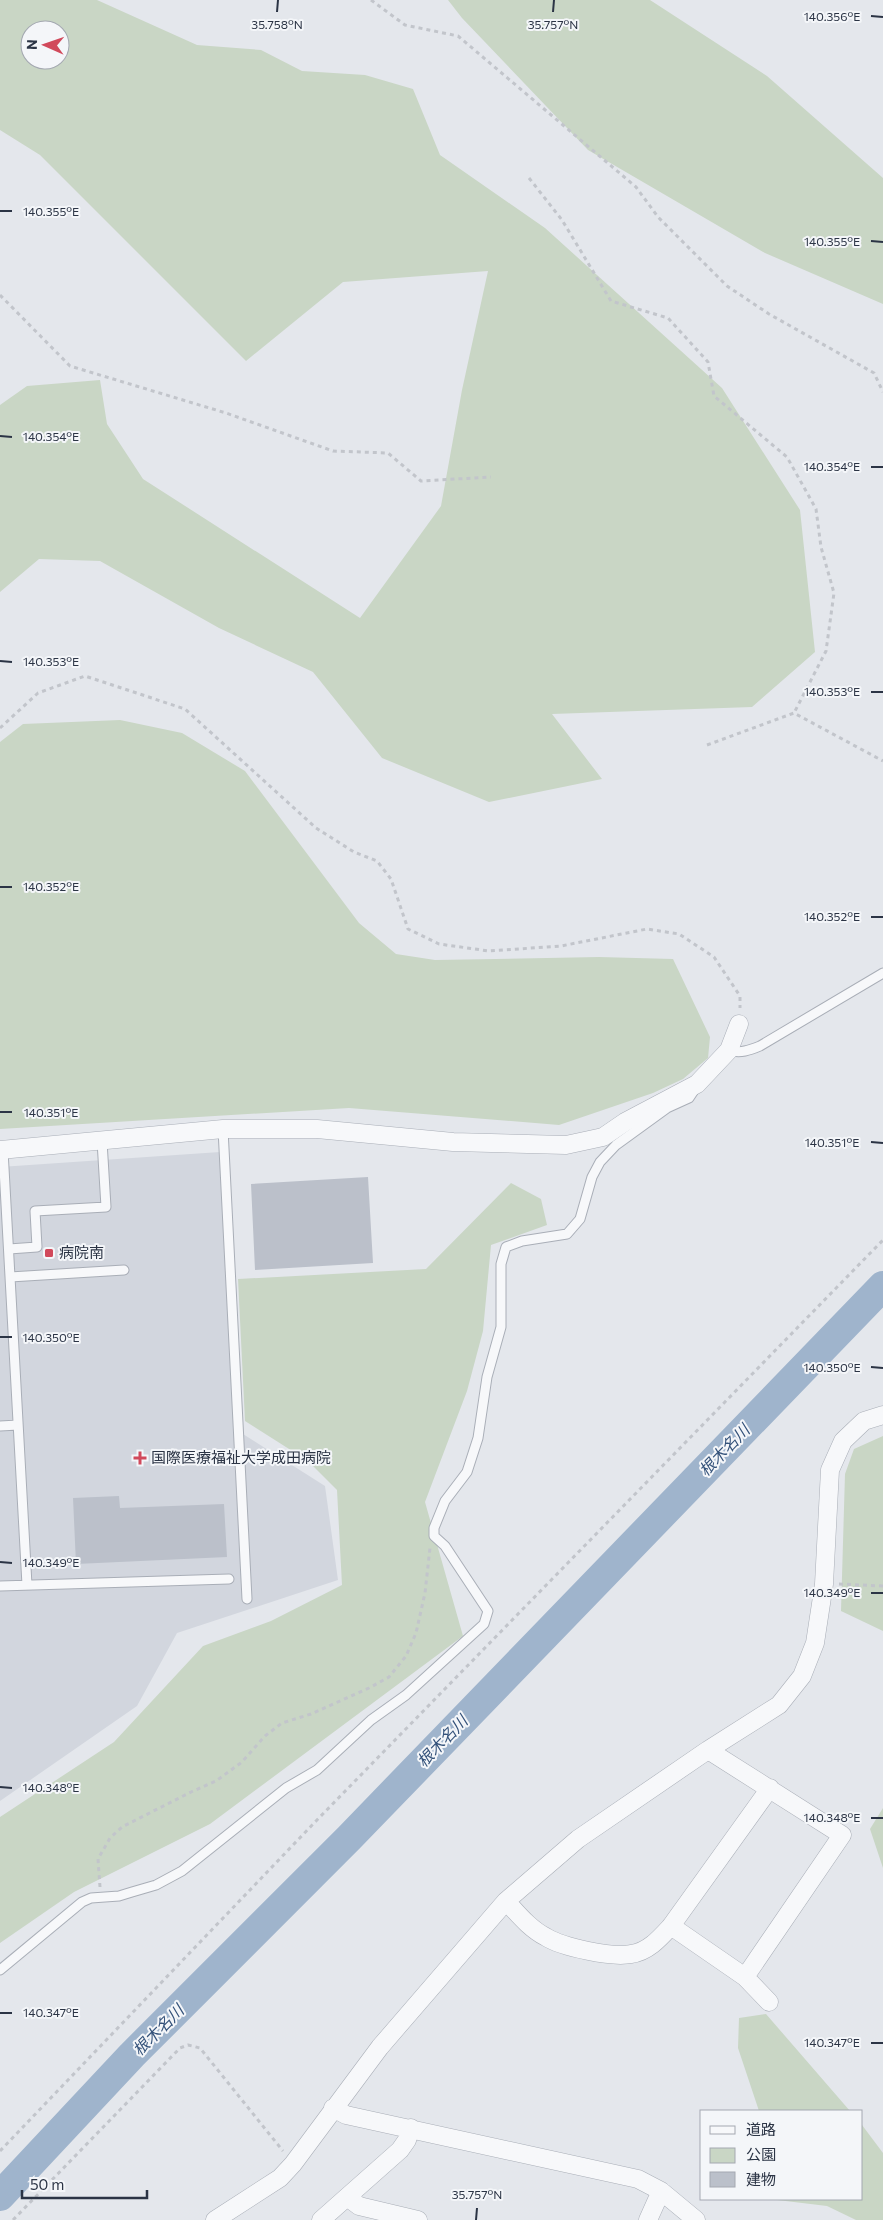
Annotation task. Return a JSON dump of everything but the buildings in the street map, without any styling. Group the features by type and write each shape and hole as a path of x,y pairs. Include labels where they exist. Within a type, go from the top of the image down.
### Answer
{"street":[{"path":"2,1150 223,1128 317,1129 453,1142 566,1146 603,1137 625,1122 697,1084 729,1050 739,1024"},
{"path":"215,2220 280,2178 293,2164 380,2047 506,1901 578,1839 708,1750 780,1705 802,1676 815,1643 824,1584 830,1470 843,1441 864,1421 883,1415"},
{"path":"708,1750 842,1835 745,1977"},
{"path":"506,1901 530,1926 545,1937 562,1945 630,1955 641,1951 654,1944 671,1926 770,1788"},
{"path":"671,1926 745,1977 769,2002"},
{"path":"333,2108 346,2115 638,2179 661,2191 696,2220"},
{"path":"321,2220 400,2150 407,2140 411,2128"},
{"path":"648,2220 661,2191"},
{"path":"347,2197 359,2206 418,2220"}],"lane":[{"path":"729,1050 736,1052 749,1051 760,1046 883,973"},
{"path":"0,1970 82,1902 102,1897 119,1896 140,1890 156,1885 182,1871 286,1788 317,1770 371,1720 406,1695 484,1624 488,1611 485,1605 445,1546 434,1536 434,1528 444,1501 467,1472 478,1438 488,1370 501,1327 501,1264 506,1247 522,1242 567,1234 580,1219 592,1178 600,1162 616,1145 667,1108 689,1098 697,1084"},
{"path":"223,1128 247,1599"},
{"path":"8,1248 37,1247 35,1211 106,1207 102,1141"},
{"path":"2,1150 27,1585"},
{"path":"10,1277 124,1270"},
{"path":"0,1426 18,1425"},
{"path":"0,1586 229,1579"}],"path":[{"path":"371,0 406,25 458,36 636,187 658,217 727,286 769,314 874,373 883,392"},
{"path":"530,178 562,220 611,301 668,318 708,362 714,396 787,457 816,509 821,547 834,593 826,651 794,713 708,745"},
{"path":"0,295 70,366 226,412 333,451 388,453 420,480 491,477"},
{"path":"0,728 38,693 86,676 185,708 316,828 354,852 377,861 391,879 408,929 439,944 489,951 561,946 647,929 679,934 714,957 740,996 739,1024"},
{"path":"794,713 883,761"},
{"path":"0,2151 316,1821 883,1240"},
{"path":"102,1897 98,1859 110,1838 122,1827 216,1781 242,1762 265,1736 282,1723 328,1706 389,1677 406,1656 416,1633 425,1592 430,1546 434,1536"},
{"path":"824,1584 883,1586"},
{"path":"13,2220 180,2048 188,2045 200,2048 293,2164"}],"shaded area":[{"name":"国際医療福祉大学成田病院","path":"220,1152 235,1429 325,1486 338,1580 177,1633 137,1706 0,1801 0,1167"}],"green space":[{"path":"0,0 97,0 197,45 261,50 302,71 365,75 413,89 440,155 545,228 722,388 800,510 815,652 752,707 552,714 602,779 489,802 382,758 313,672 219,628 100,561 39,559 0,592 0,405 27,386 100,380 107,424 143,479 360,618 441,506 462,390 488,271 343,282 246,361 40,155 0,130"},
{"path":"448,0 650,0 767,76 883,178 883,304 765,253 588,150 462,18"},
{"path":"120,720 182,733 245,771 359,923 396,954 435,960 599,957 673,959 710,1037 708,1058 683,1079 653,1093 559,1125 349,1108 0,1129 0,742 23,724"},
{"path":"511,1183 541,1199 547,1225 491,1245 483,1331 467,1391 425,1502 463,1636 210,1824 74,1892 0,1943 0,1817 114,1742 203,1646 271,1621 342,1585 337,1490 308,1461 245,1421 238,1279 426,1269"},
{"path":"883,1436 883,1631 841,1611 845,1474 854,1449"},
{"path":"883,1808 883,1868 870,1829"},
{"path":"766,2014 849,2110 759,2110 738,2048 739,2018"},
{"path":"863,2126 883,2153 883,2220 856,2220 827,2206 777,2200 863,2200"}],"waterway":[{"name":"根木名川","path":"0,2196 132,2055 349,1838 883,1286"}],"place":[{"name":"病院南","path":"49,1253"},
{"name":"国際医療福祉大学成田病院","path":"140,1458"}]}
